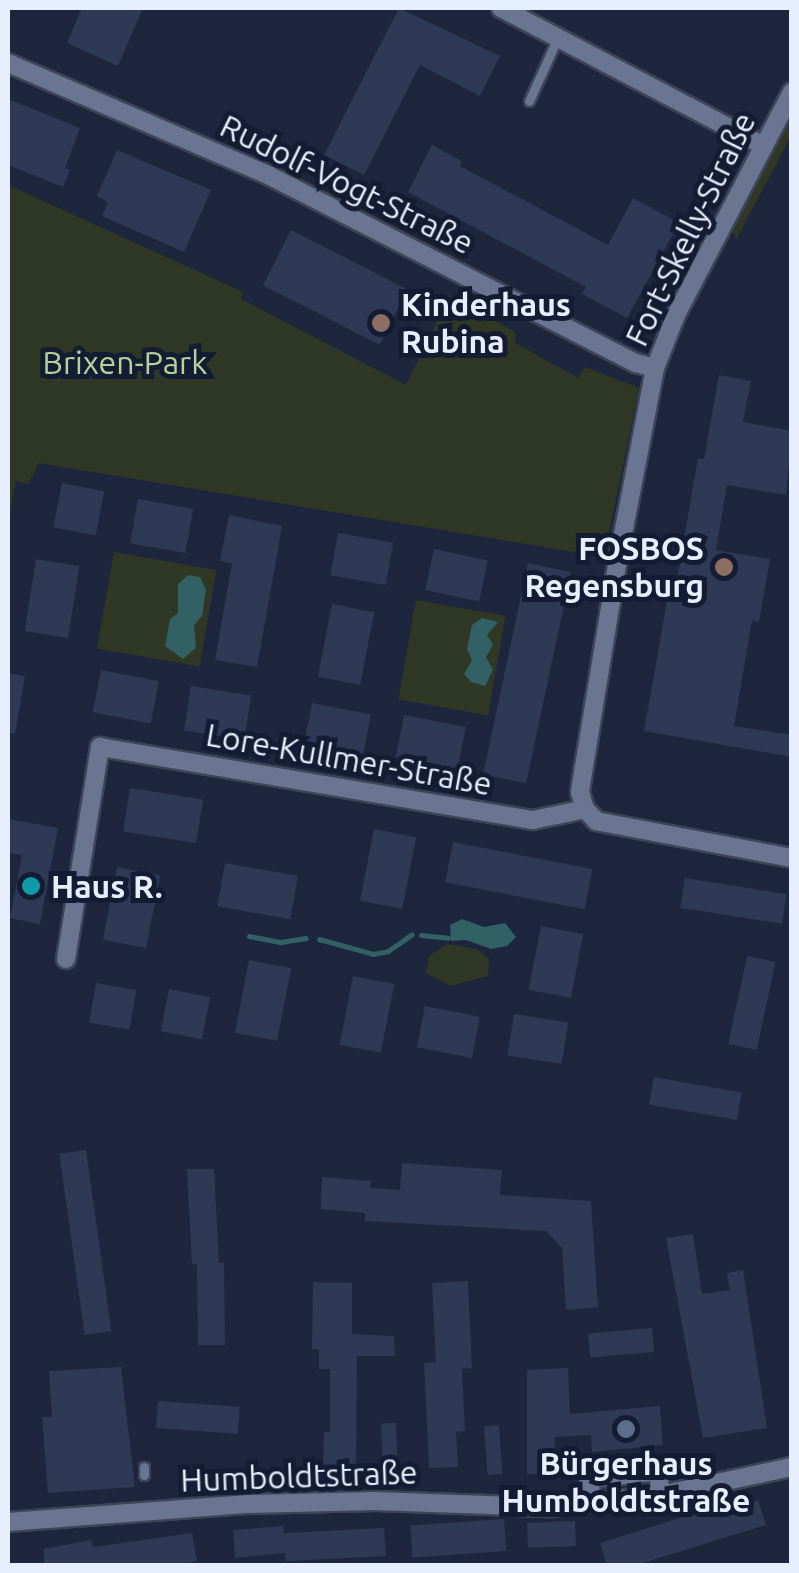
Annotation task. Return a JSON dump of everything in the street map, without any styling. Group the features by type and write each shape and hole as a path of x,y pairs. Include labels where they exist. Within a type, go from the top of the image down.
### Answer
{"street":[{"path":"501,8 764,146"},
{"name":"Rudolf-Vogt-Straße","path":"8,63 270,176 636,363 655,368"},
{"name":"Fort-Skelly-Straße","path":"584,808 582,770 655,368 676,314 792,92"},
{"name":"Lore-Kullmer-Straße","path":"66,959 100,748 533,820 584,808"},
{"path":"584,808 596,821 612,826 792,858"},
{"name":"Humboldtstraße","path":"8,1522 249,1504 375,1500 551,1507 661,1495 792,1466"}],"lane":[{"path":"529,100 558,37"}],"green space":[{"path":"791,118 791,136 736,240 732,229"},
{"name":"Brixen-Park","path":"8,185 243,292 241,299 406,385 450,295 515,332 515,343 578,378 585,367 639,388 604,557 39,463 28,484 16,481 8,524"},
{"path":"114,552 216,570 199,667 97,649"},
{"path":"416,600 506,616 488,715 398,699"},
{"path":"447,944 477,949 489,959 488,976 451,986 426,973 429,956"}],"shaded area":[{"path":"188,575 200,577 206,590 202,616 194,625 196,648 183,659 165,646 170,619 178,613 178,584"},
{"path":"482,618 498,622 487,635 493,645 486,657 493,670 485,686 471,682 464,674 472,660 467,649 472,625"},
{"path":"462,919 484,927 505,923 516,937 507,946 491,949 466,940 451,941 450,925"}],"building":[{"path":"82,8 143,8 118,66 67,43"},
{"path":"399,8 500,56 480,96 420,65 364,175 324,155"},
{"path":"8,99 80,128 65,168 70,170 63,187 8,165"},
{"path":"432,145 462,161 460,166 608,245 633,198 679,223 627,318 582,294 586,287 408,192"},
{"path":"117,150 211,190 184,252 102,216 108,202 97,196"},
{"path":"291,230 408,289 380,345 263,285"},
{"name":"FOSBOS Regensburg","path":"719,375 751,381 743,422 792,431 786,495 727,485 716,550 770,559 759,622 752,620 734,726 792,735 792,757 644,731 670,584 676,585 698,458 704,459"},
{"path":"62,483 104,491 96,535 53,527"},
{"path":"138,499 193,509 185,553 130,543"},
{"path":"229,515 282,526 257,667 215,660 232,563 220,561"},
{"path":"338,533 393,543 386,585 331,575"},
{"path":"434,549 488,560 479,602 425,590"},
{"path":"36,559 79,566 68,638 25,631"},
{"path":"528,563 571,572 526,783 483,774"},
{"path":"332,604 374,612 360,685 318,677"},
{"path":"101,670 159,681 151,723 93,712"},
{"path":"8,673 25,676 15,734 8,733"},
{"path":"191,686 251,696 244,740 184,730"},
{"path":"312,703 371,714 363,757 304,745"},
{"path":"404,715 466,727 457,770 396,758"},
{"path":"130,788 203,800 196,843 123,831"},
{"name":"Haus R.","path":"8,819 58,828 40,924 10,918 22,855 8,853"},
{"path":"374,829 416,837 402,909 360,901"},
{"path":"453,842 592,869 585,909 445,882"},
{"path":"225,863 298,876 290,919 217,906"},
{"path":"117,867 160,875 146,948 103,940"},
{"path":"685,878 787,894 782,924 680,908"},
{"path":"541,926 583,934 571,998 529,990"},
{"path":"747,956 775,962 757,1050 728,1044"},
{"path":"249,960 291,968 277,1041 235,1033"},
{"path":"353,976 394,984 381,1053 340,1045"},
{"path":"96,983 136,990 129,1030 89,1022"},
{"path":"169,989 210,997 202,1039 161,1031"},
{"path":"425,1006 480,1017 472,1058 417,1047"},
{"path":"514,1014 568,1023 562,1064 507,1055"},
{"path":"654,1077 742,1092 737,1120 649,1105"},
{"path":"86,1150 111,1331 85,1335 59,1154"},
{"path":"402,1163 502,1170 500,1195 591,1201 598,1307 566,1310 562,1248 546,1231 365,1221 365,1213 321,1209 322,1177 371,1181 370,1188 400,1190"},
{"path":"187,1169 214,1169 219,1263 224,1263 225,1345 198,1345 197,1264 192,1264"},
{"path":"693,1234 702,1294 730,1290 727,1273 743,1270 767,1428 703,1438 666,1238"},
{"path":"468,1281 472,1368 462,1369 465,1431 456,1432 458,1467 429,1468 424,1363 436,1362 432,1283"},
{"path":"313,1282 352,1283 352,1334 394,1336 395,1356 357,1356 356,1472 323,1472 324,1432 330,1432 330,1369 319,1369 319,1349 312,1349"},
{"path":"652,1328 654,1352 590,1357 588,1334"},
{"path":"121,1367 135,1487 48,1493 42,1417 52,1417 49,1371"},
{"path":"568,1368 570,1414 660,1406 663,1445 592,1452 591,1435 555,1437 554,1474 527,1474 527,1370"},
{"path":"158,1401 240,1407 238,1434 156,1428"},
{"path":"396,1423 398,1472 383,1472 381,1424"},
{"path":"499,1425 502,1474 487,1475 484,1426"},
{"path":"758,1500 766,1525 633,1566 607,1566 600,1543 703,1511 705,1517"},
{"path":"504,1519 506,1551 412,1557 410,1526"},
{"path":"575,1521 576,1546 528,1548 527,1523"},
{"path":"283,1526 284,1533 384,1528 386,1556 286,1561 285,1553 235,1558 233,1530"},
{"path":"192,1533 197,1561 169,1566 45,1566 43,1549 92,1540 93,1547"}],"waterway":[{"path":"319,939 373,954 388,951 412,934"},
{"path":"421,935 448,938"},
{"path":"249,936 281,942 306,938"}],"place":[{"name":"Kinderhaus Rubina","path":"381,323"},
{"name":"FOSBOS Regensburg","path":"724,567"},
{"name":"Haus R.","path":"31,886"},
{"name":"Bürgerhaus Humboldtstraße","path":"626,1429"}]}
